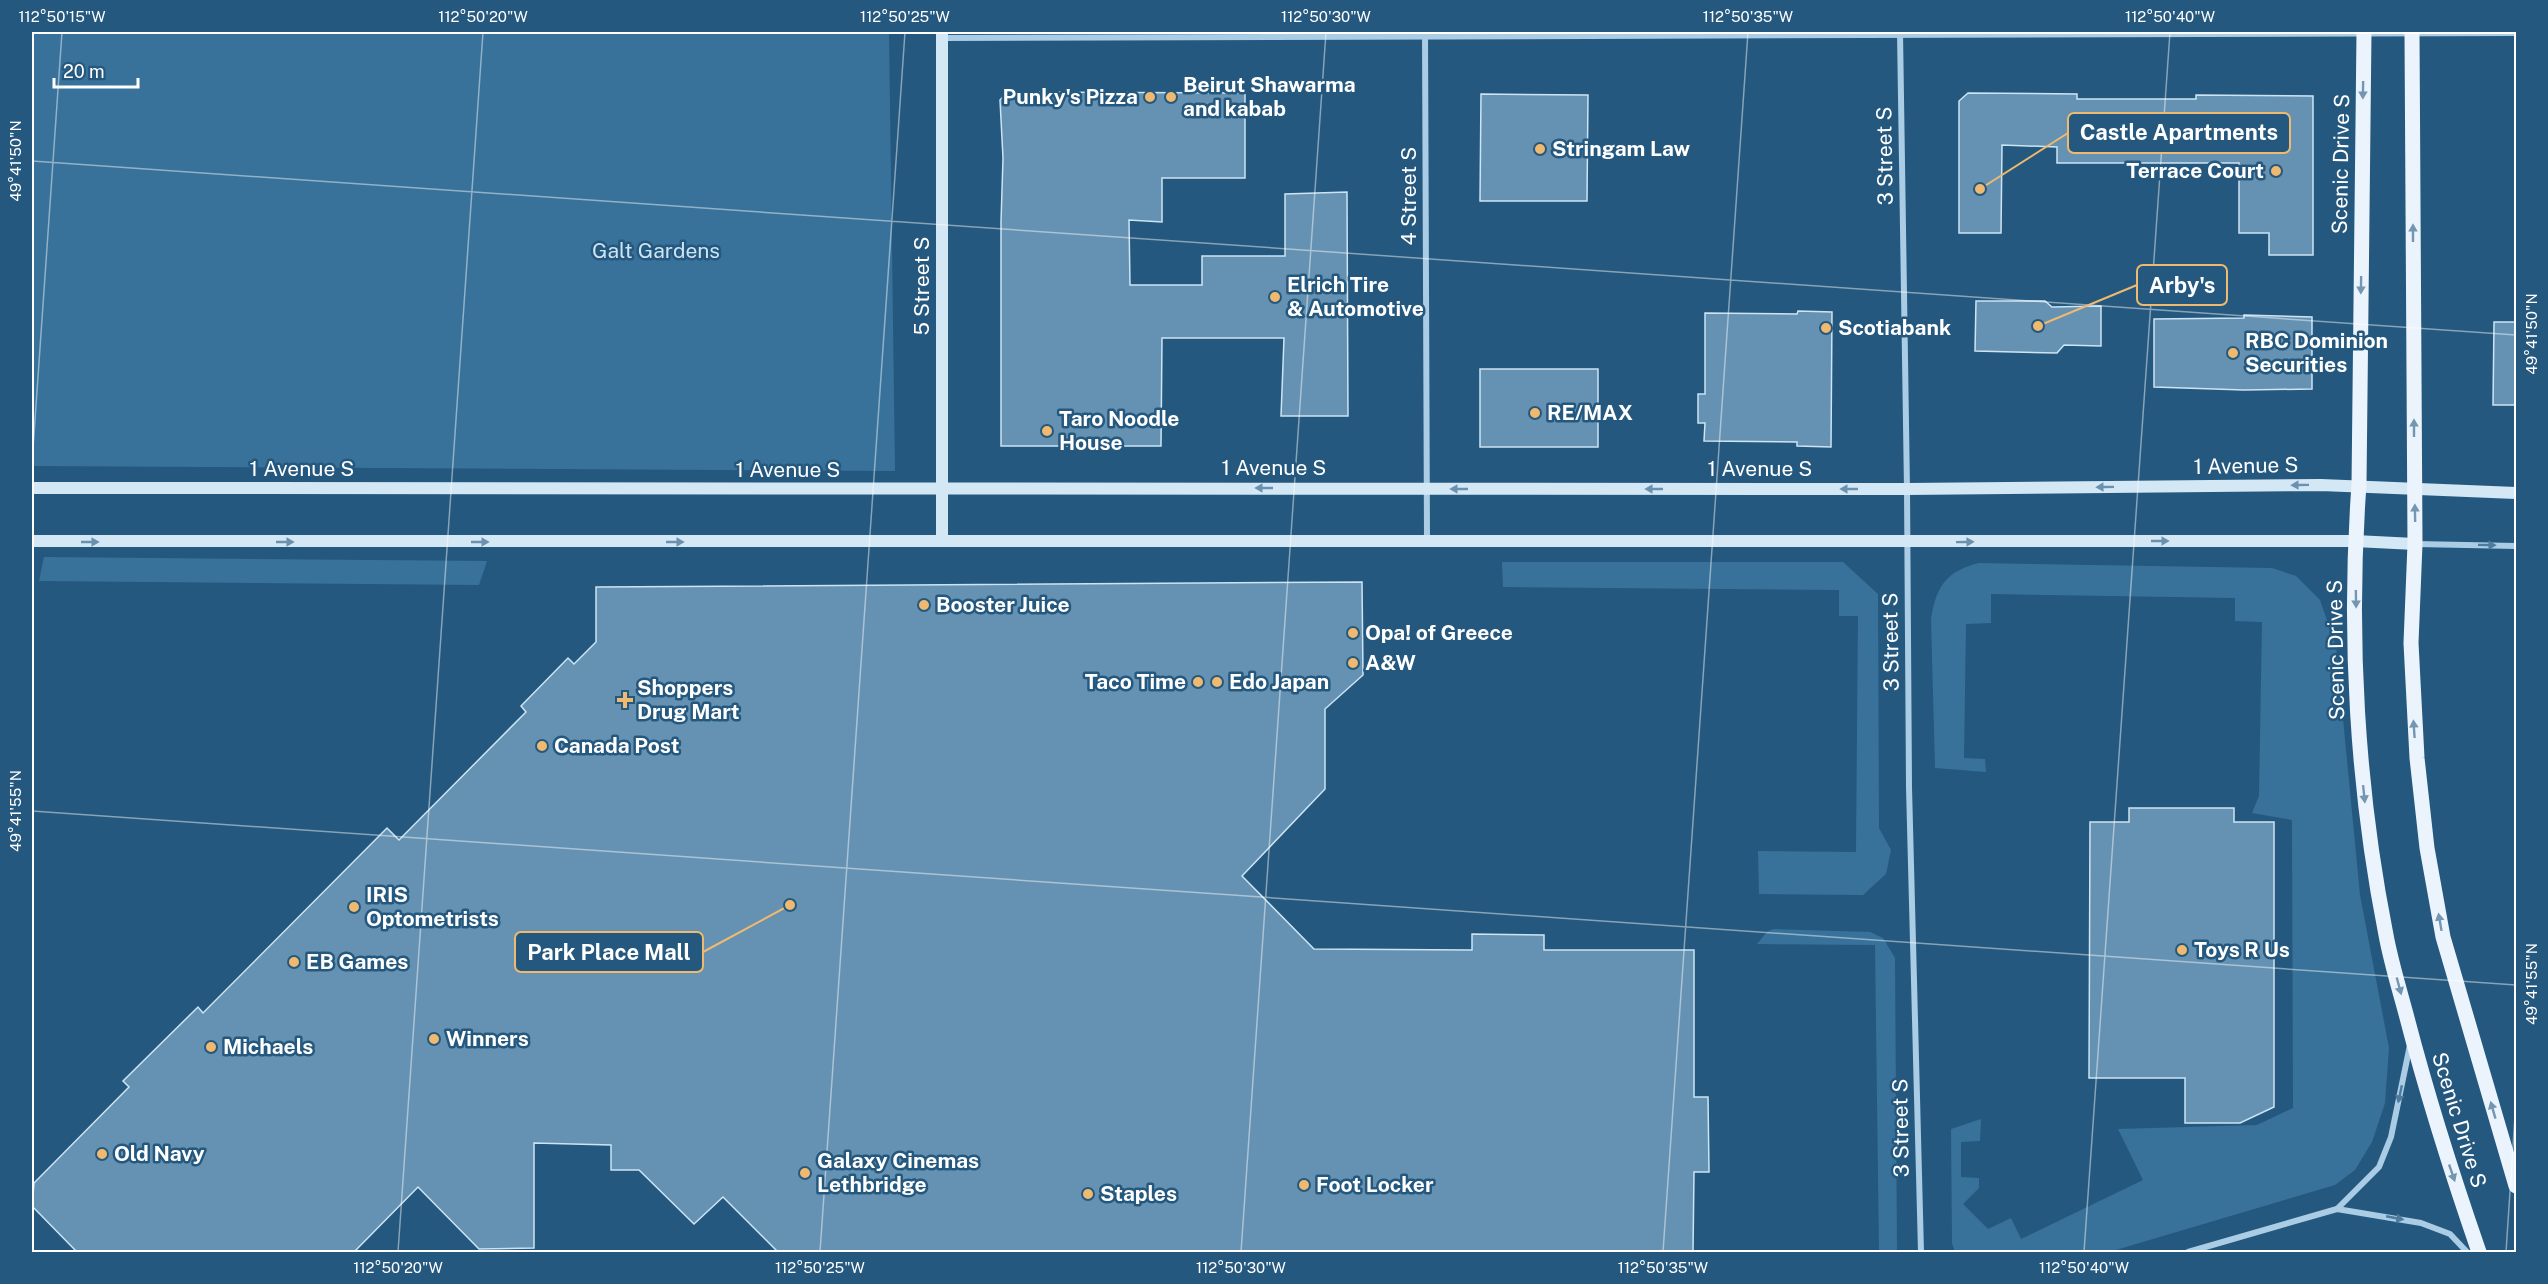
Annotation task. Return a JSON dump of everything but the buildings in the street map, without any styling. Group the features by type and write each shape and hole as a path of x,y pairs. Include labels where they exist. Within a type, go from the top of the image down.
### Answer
{"main road":[{"name":"Scenic Drive S","path":"2364,32 2358,485 2355,541 2358,734 2370,843 2386,938 2442,1145 2479,1252"},
{"name":"Scenic Drive S","path":"2412,32 2415,487 2415,544 2410,644 2412,701 2427,848 2443,937 2517,1186"}],"street":[{"path":"942,35 2517,33"},
{"name":"3 Street S","path":"1900,34 1909,787 1921,1252"},
{"name":"5 Street S","path":"942,35 942,541"},
{"name":"4 Street S","path":"1425,35 1427,540"},
{"name":"1 Avenue S","path":"32,488 1907,489 2358,485 2517,493"},
{"path":"32,541 2355,541 2517,546"},
{"path":"2337,1209 2379,1167 2391,1137 2412,1037"},
{"path":"2188,1252 2337,1209 2421,1223 2450,1234 2467,1252"}],"green space":[{"name":"Galt Gardens","path":"32,32 889,32 895,471 32,466"},
{"path":"44,557 487,561 479,585 39,581"},
{"path":"1502,562 1843,562 1878,594 1879,828 1891,850 1886,874 1863,895 1759,894 1758,851 1856,852 1858,616 1839,616 1839,590 1503,587"},
{"path":"1979,563 2272,568 2296,576 2320,600 2336,646 2360,895 2389,1048 2385,1103 2372,1142 2355,1170 2335,1185 2109,1252 1955,1252 1952,1243 1951,1129 1981,1119 1980,1141 1961,1142 1961,1177 1979,1178 1979,1188 1963,1204 1988,1229 2011,1218 2021,1239 2143,1180 2118,1129 2257,1125 2293,1108 2292,820 2252,813 2259,796 2262,622 2235,621 2235,598 1991,594 1991,623 1966,624 1964,758 1985,759 1986,772 1935,768 1931,619 1933,608 1944,582 1958,571"},
{"path":"1774,929 1870,932 1883,938 1895,958 1897,1252 1879,1252 1875,945 1757,944 1768,931"}],"place":[{"name":"Punky's Pizza","path":"1150,97"},
{"name":"Beirut Shawarma and kabab","path":"1171,97"},
{"name":"Stringam Law","path":"1540,149"},
{"name":"Terrace Court","path":"2276,171"},
{"name":"Castle Apartments","path":"1980,189"},
{"name":"Elrich Tire & Automotive","path":"1275,297"},
{"name":"Arby's","path":"2038,326"},
{"name":"Scotiabank","path":"1826,328"},
{"name":"RBC Dominion Securities","path":"2233,353"},
{"name":"RE/MAX","path":"1535,413"},
{"name":"Taro Noodle House","path":"1047,431"},
{"name":"Booster Juice","path":"924,605"},
{"name":"Opa! of Greece","path":"1353,633"},
{"name":"A&W","path":"1353,663"},
{"name":"Taco Time","path":"1198,682"},
{"name":"Edo Japan","path":"1217,682"},
{"name":"Shoppers Drug Mart","path":"625,700"},
{"name":"Canada Post","path":"542,746"},
{"name":"Park Place Mall","path":"790,905"},
{"name":"IRIS Optometrists","path":"354,907"},
{"name":"Toys R Us","path":"2182,950"},
{"name":"EB Games","path":"294,962"},
{"name":"Winners","path":"434,1039"},
{"name":"Michaels","path":"211,1047"},
{"name":"Old Navy","path":"102,1154"},
{"name":"Galaxy Cinemas Lethbridge","path":"805,1173"},
{"name":"Foot Locker","path":"1304,1185"},
{"name":"Staples","path":"1088,1194"}]}
